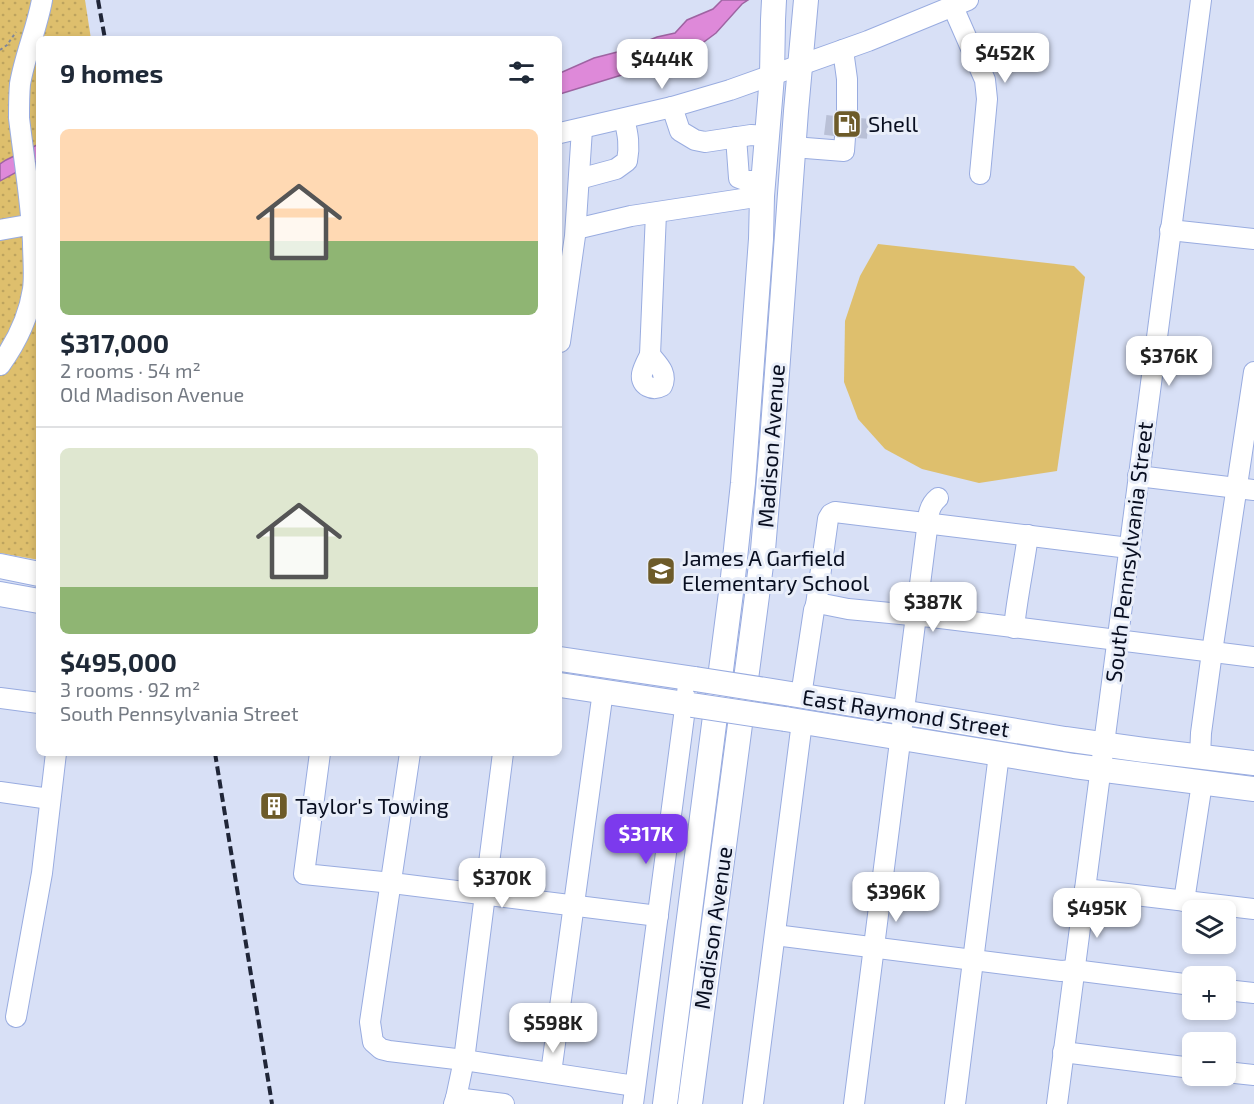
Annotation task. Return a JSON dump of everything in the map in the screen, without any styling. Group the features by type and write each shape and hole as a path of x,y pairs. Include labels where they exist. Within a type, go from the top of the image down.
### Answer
{"main road":[{"name":"Madison Avenue","path":"690,1104 763,550 799,66 806,2"},
{"name":"Madison Avenue","path":"665,1104 743,483 772,76 774,10"},
{"path":"0,566 36,573"},
{"path":"0,594 36,600"},
{"name":"East Raymond Street","path":"562,659 1104,744 1254,763"},
{"name":"East Raymond Street","path":"562,685 1100,770 1254,789"}],"street":[{"path":"0,365 20,331 31,300 35,223 19,118 21,81 42,0"},
{"name":"South Pennsylvania Street","path":"1057,1104 1201,0"},
{"path":"562,134 672,107 730,90 843,50 961,3 987,90 980,174"},
{"path":"843,50 848,109"},
{"path":"672,107 680,131 694,140 705,142 751,135 768,135"},
{"path":"579,180 616,169 627,161 629,138 624,119"},
{"path":"562,329 576,229 582,129"},
{"path":"736,137 740,178 763,188"},
{"path":"793,147 845,140"},
{"path":"576,229 763,188"},
{"path":"650,355 656,213"},
{"path":"0,230 35,223"},
{"path":"1170,230 1254,239"},
{"path":"1200,757 1212,652 1245,488 1254,372"},
{"path":"1138,476 1245,488"},
{"path":"854,1104 927,524 930,509 938,498"},
{"path":"796,695 816,605 828,519 835,512 1129,548"},
{"path":"1014,628 1028,535"},
{"path":"816,605 823,604 848,609 1254,657"},
{"path":"410,756 370,1022 373,1042 389,1052 551,1073 634,1095 692,678"},
{"path":"551,1073 603,691"},
{"path":"0,698 36,703"},
{"path":"753,1104 775,935 794,720"},
{"path":"955,1104 999,754"},
{"path":"16,1017 42,873 56,756"},
{"path":"321,756 304,874 658,916"},
{"path":"503,756 464,1060 455,1101 504,1104"},
{"path":"1184,900 1202,783"},
{"path":"0,792 50,799"},
{"path":"1085,889 1182,901"},
{"path":"1236,907 1254,909"},
{"path":"775,935 1060,971 1074,970 1182,984"},
{"path":"1236,991 1254,993"},
{"path":"1063,1052 1182,1067"},
{"path":"1236,1073 1254,1075"}],"shaded area":[{"path":"0,0 85,0 91,36 36,36 36,559 0,553"},
{"path":"722,0 748,0 716,33 697,47 638,70 562,93 562,72 594,58 675,33 687,20 713,9"},
{"path":"36,145 36,162 0,181 0,164"},
{"path":"878,244 1074,266 1085,277 1057,471 979,483 922,469 885,449 858,419 844,382 845,321 860,276"}],"tunnel":[{"path":"834,136 837,111"},
{"path":"857,138 859,112"}],"railway":[{"path":"98,0 104,36"},
{"path":"215,756 272,1104"}],"place":[{"name":"Shell","path":"847,124"},
{"name":"James A Garfield Elementary School","path":"661,571"},
{"name":"Taylor's Towing","path":"274,806"}]}
